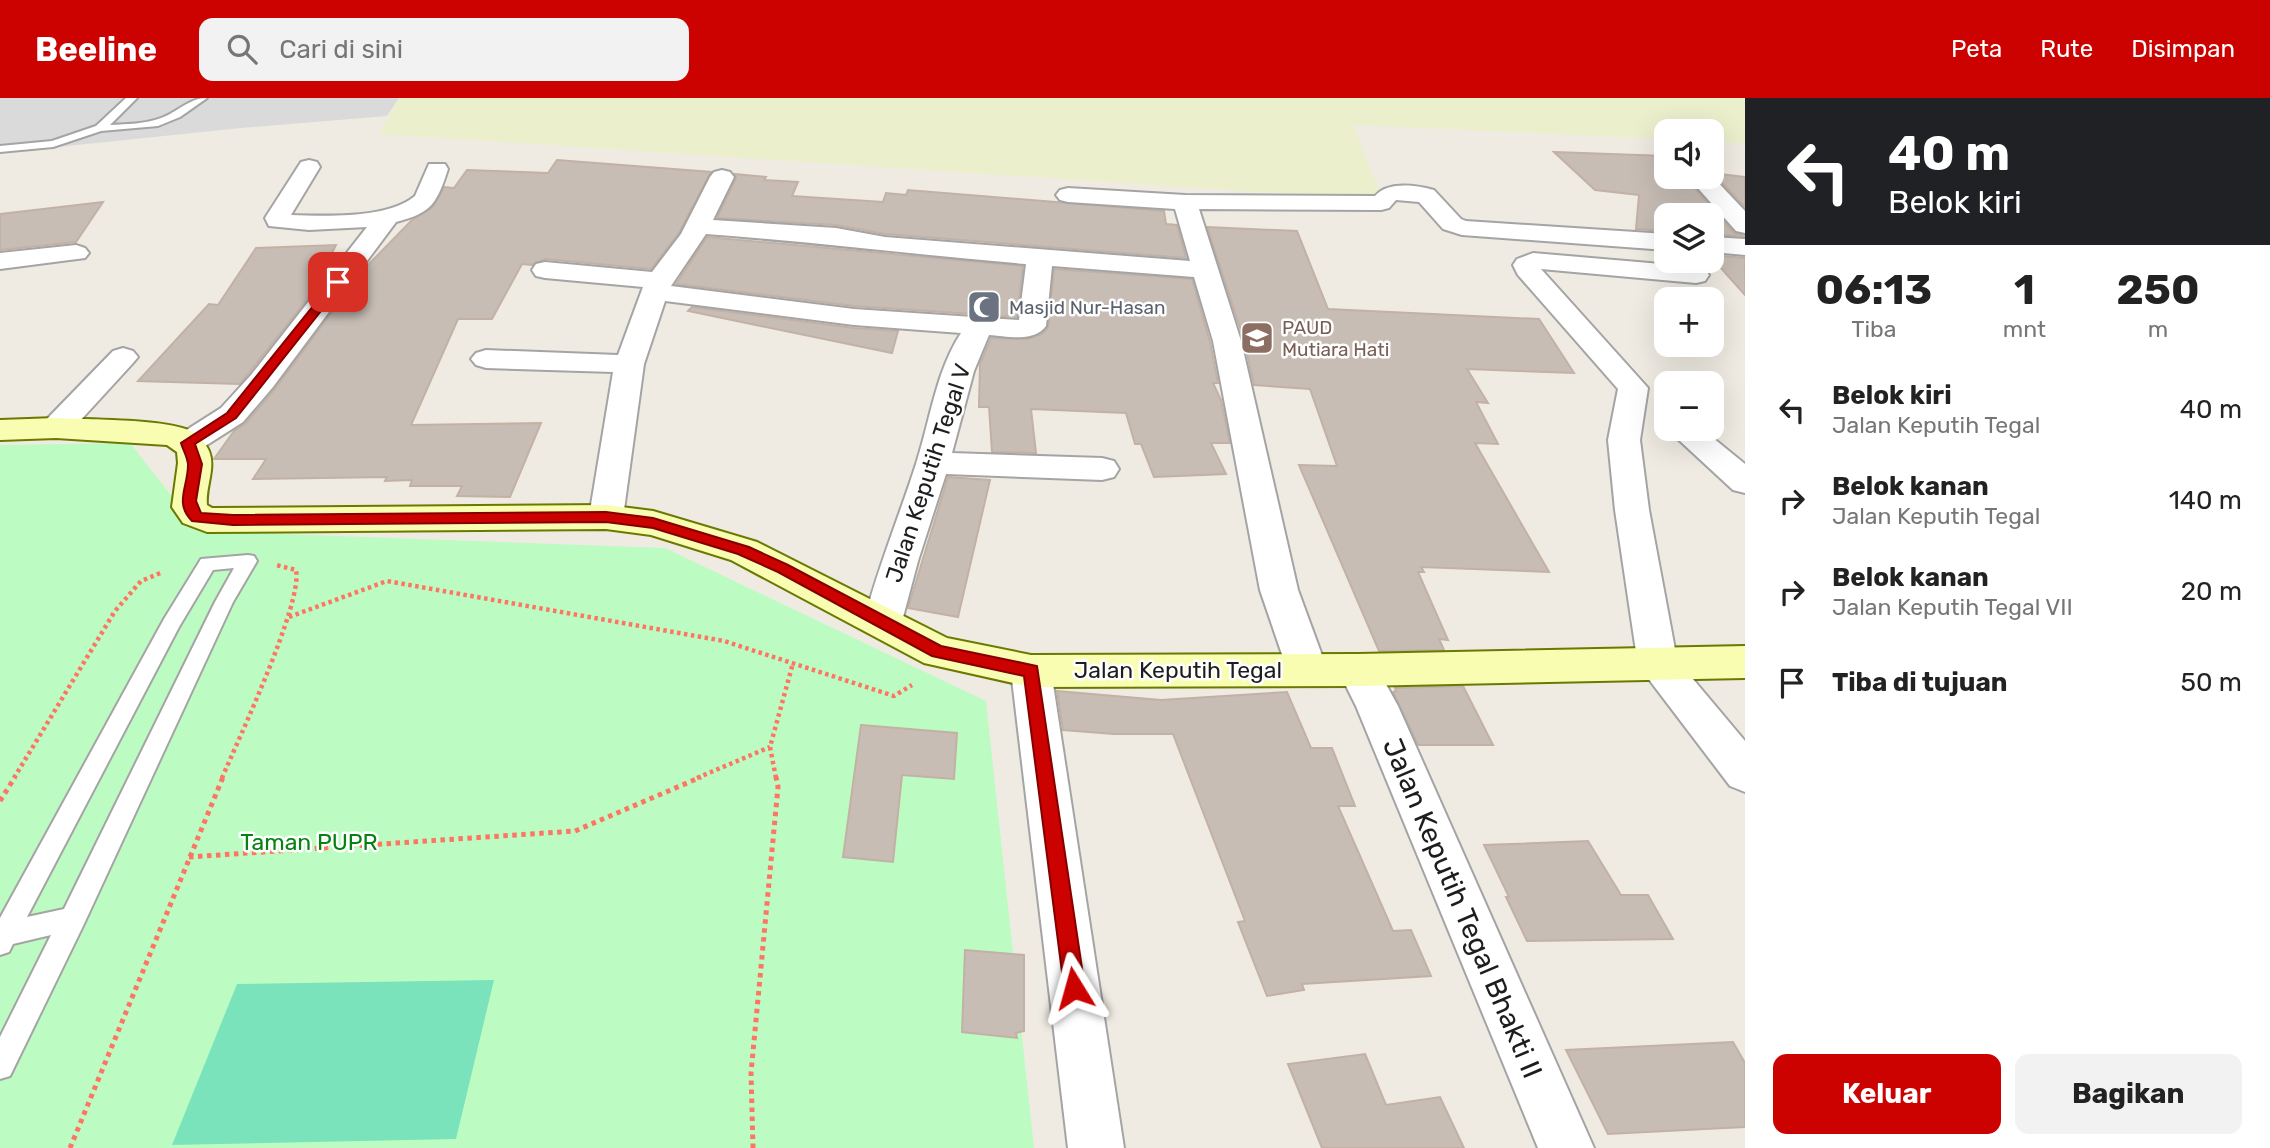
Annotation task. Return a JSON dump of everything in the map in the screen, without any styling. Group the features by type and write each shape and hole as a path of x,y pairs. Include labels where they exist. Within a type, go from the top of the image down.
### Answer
{"main road":[{"path":"0,430 56,428 172,435 188,443"},
{"name":"Jalan Keputih Tegal","path":"188,443 195,464 188,501 190,511 207,520 606,517 653,523 744,551 883,621 937,652 1031,671 1358,670 1745,662"}],"street":[{"path":"309,167 277,218 278,221 386,219 418,207 425,201 437,169"},
{"path":"606,517 629,364 654,295 698,226 722,177"},
{"path":"1712,189 1742,218"},
{"path":"1068,195 1185,202 1366,205 1384,202 1390,193 1426,195 1452,224 1462,228 1654,241"},
{"path":"1185,202 1227,341 1279,590 1307,669"},
{"path":"188,443 232,415 262,381 386,219"},
{"path":"698,226 836,236 885,245 1205,270"},
{"path":"1724,246 1745,247"},
{"path":"0,261 76,253"},
{"path":"545,270 654,295 779,309 1023,329 1032,326 1040,257"},
{"path":"1654,405 1633,388 1531,275 1526,265 1533,261 1556,261 1696,275"},
{"name":"Jalan Keputih Tegal V","path":"883,621 960,369 980,327"},
{"path":"56,428 123,357"},
{"path":"486,359 629,364"},
{"path":"1633,388 1624,440 1632,510 1658,665 1745,773"},
{"path":"1697,441 1745,482"},
{"path":"933,463 1102,469"},
{"name":"Jalan Keputih Tegal Bhakti II","path":"1358,670 1377,706 1566,1148"},
{"path":"1031,671 1096,1148"}],"lane":[{"path":"100,128 132,98"},
{"path":"0,149 53,144 100,128 138,128 160,124 181,115 202,98"},
{"path":"3,938 171,624 207,564 248,561"},
{"path":"0,1066 74,918 224,602 248,561"},
{"path":"3,938 74,918"}],"path":[{"path":"70,1148 289,617 298,579 296,570 288,566 248,561"},
{"path":"0,801 115,611 141,581 176,567 207,564"},
{"path":"289,617 387,581 724,641 894,696 910,688 937,652"},
{"path":"753,1148 751,1073 778,787 770,747 793,663"},
{"path":"188,857 575,831 770,747"}],"shaded area":[{"path":"0,98 399,98 387,116 0,153"}],"green space":[{"path":"399,98 1745,98 1745,143 1724,142 1724,119 1654,119 1654,138 1353,125 1383,200 380,134"},
{"name":"Taman PUPR","path":"130,443 199,531 665,548 986,701 1034,1148 0,1148 0,445"},
{"path":"494,980 456,1139 172,1145 237,984"}],"building":[{"path":"1554,152 1654,156 1654,189 1696,189 1708,203 1654,203 1654,230 1636,229 1639,195 1595,190"},
{"path":"557,160 711,172 679,233 651,269 545,259 532,265 522,264 492,319 458,319 411,425 541,423 510,497 457,496 462,486 410,486 412,480 385,481 387,477 253,479 266,459 214,459 234,431 245,424 275,389 364,269 412,220 433,207 444,187 454,188 467,170 548,173"},
{"path":"735,174 766,177 764,180 798,182 792,196 883,202 886,193 906,195 908,190 1164,211 1166,224 1177,225 1186,258 885,234 836,225 717,218 736,178"},
{"path":"1724,174 1745,177 1745,207 1724,185"},
{"path":"103,202 76,242 0,250 0,214"},
{"path":"1724,222 1734,233 1745,236 1724,235"},
{"path":"1207,227 1297,231 1328,309 1539,319 1574,373 1467,369 1488,403 1476,402 1498,444 1475,443 1549,572 1421,567 1424,572 1418,572 1448,640 1439,639 1444,650 1379,651 1299,465 1337,466 1310,389 1254,385 1244,340"},
{"path":"707,237 1023,266 1017,317 854,306 676,284"},
{"path":"336,245 309,297 240,384 138,381 209,304 218,305 256,248"},
{"path":"1724,256 1745,258 1745,295 1724,271"},
{"path":"1054,269 1192,279 1210,342 1218,383 1213,383 1221,400 1230,443 1211,443 1226,474 1154,477 1141,444 1135,444 1126,413 1031,409 1036,453 992,452 989,407 979,407 980,364 991,338 1028,339 1042,334 1048,328"},
{"path":"692,307 854,328 898,331 892,353 688,311"},
{"path":"948,477 990,480 958,617 908,608"},
{"path":"1463,686 1493,745 1418,745 1393,692 1396,691 1395,688"},
{"path":"1057,691 1161,700 1287,692 1311,748 1332,748 1355,806 1338,806 1393,931 1411,930 1431,976 1302,984 1304,990 1267,996 1238,922 1245,921 1173,734 1114,734 1063,730"},
{"path":"861,725 957,733 954,779 902,775 893,862 843,857"},
{"path":"1588,841 1621,895 1648,895 1673,939 1527,941 1484,845"},
{"path":"965,950 1024,955 1024,1031 1016,1033 1017,1038 962,1032"},
{"path":"1733,1042 1745,1063 1745,1127 1608,1134 1566,1050"},
{"path":"1365,1054 1386,1105 1440,1097 1464,1148 1322,1148 1288,1064"}],"place":[{"name":"Masjid Nur-Hasan","path":"984,307"},
{"name":"PAUD Mutiara Hati","path":"1257,338"}],"route":[{"path":"338,282 262,381 232,415 188,443 195,464 188,501 190,511 207,520 606,517 653,523 744,551 883,621 937,652 1031,671 1074,988"}]}
